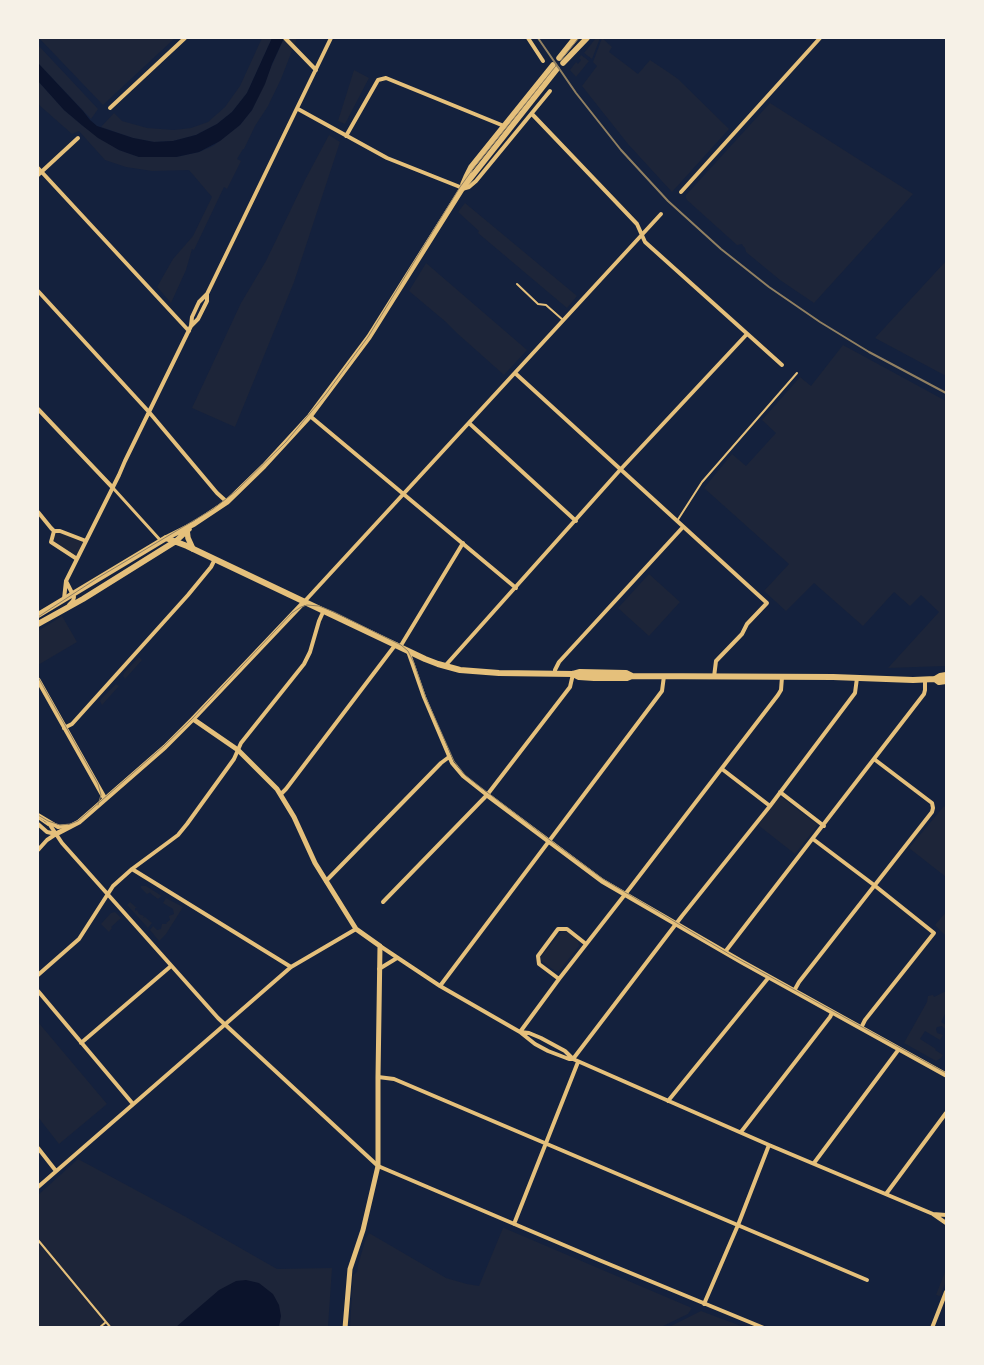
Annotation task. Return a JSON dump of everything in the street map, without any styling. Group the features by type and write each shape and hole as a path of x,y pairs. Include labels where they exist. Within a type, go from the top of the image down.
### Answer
{"main road":[{"path":"575,38 561,60 567,57 587,38"},
{"path":"38,615 194,524 227,502 275,454 310,416 369,338 462,189 555,67 471,167 462,189"},
{"path":"38,624 176,541 194,524"},
{"path":"187,530 193,549"},
{"path":"164,540 176,541 408,651 460,670 490,673 573,674 594,678 714,676 925,680 946,675"},
{"path":"935,679 939,682 946,681"}],"street":[{"path":"110,108 185,38"},
{"path":"285,38 316,70"},
{"path":"190,328 192,317 199,302 207,294 332,38"},
{"path":"528,38 543,60"},
{"path":"681,192 820,38"},
{"path":"346,136 378,80 386,78 504,126"},
{"path":"298,109 387,158 462,189 469,187 476,181 550,91"},
{"path":"532,114 636,224 645,242 782,365"},
{"path":"78,138 39,172 190,328"},
{"path":"38,850 47,840 79,822 193,720 661,214"},
{"path":"38,291 149,412 217,493 227,502"},
{"path":"64,599 66,581 190,328 198,319 207,301 207,294"},
{"path":"445,666 620,470 747,334"},
{"path":"515,374 767,603 746,624 742,634 716,661 714,676"},
{"path":"38,409 164,540"},
{"path":"310,416 516,588"},
{"path":"469,423 576,521"},
{"path":"38,512 54,531 60,531 86,541"},
{"path":"555,674 559,662 683,527"},
{"path":"54,531 52,543 77,559"},
{"path":"281,794 398,646 464,543"},
{"path":"64,728 72,724 196,585 215,559"},
{"path":"66,581 74,599 66,608"},
{"path":"38,974 79,938 113,886 132,869 178,835 187,824 234,759 241,743 304,664 324,610"},
{"path":"408,651 424,698 449,757 464,776 488,795 602,881 832,1013 946,1075"},
{"path":"383,902 488,795 570,687 573,674"},
{"path":"440,986 662,691 664,676"},
{"path":"520,1032 558,979 778,695 781,690 782,677"},
{"path":"572,1059 770,806 855,693 858,678"},
{"path":"38,680 106,799"},
{"path":"725,952 924,694 925,680"},
{"path":"193,720 238,750 281,794 294,817 312,857 356,929 397,958 548,1051 572,1059 933,1214 946,1223"},
{"path":"326,881 449,757"},
{"path":"794,991 798,982 932,812 932,803 874,758"},
{"path":"722,769 770,806"},
{"path":"780,792 824,826"},
{"path":"38,817 50,825 58,827 72,826"},
{"path":"38,824 47,832 56,834"},
{"path":"50,825 62,843 224,1024 378,1166 764,1328"},
{"path":"813,839 934,933 865,1020 861,1028"},
{"path":"132,869 291,967"},
{"path":"38,1187 291,967 356,929"},
{"path":"558,979 539,964 538,956 558,929 567,929 586,944"},
{"path":"345,1328 350,1268 363,1230 378,1166 380,946"},
{"path":"379,968 397,958"},
{"path":"81,1042 171,966"},
{"path":"668,1101 769,977"},
{"path":"38,991 133,1104"},
{"path":"741,1132 832,1013"},
{"path":"520,1032 529,1032 541,1038 565,1051 572,1059"},
{"path":"814,1163 899,1049"},
{"path":"514,1224 578,1062"},
{"path":"378,1077 394,1079 866,1280"},
{"path":"886,1194 946,1113"},
{"path":"704,1304 770,1145"},
{"path":"38,1148 56,1171"},
{"path":"933,1214 946,1215"},
{"path":"932,1328 946,1292"}],"lane":[{"path":"517,284 538,304 546,305 563,320"},
{"path":"677,521 702,482 797,374"},
{"path":"50,825 66,828"},
{"path":"38,1240 111,1328"},
{"path":"99,1328 106,1322"}],"shaded area":[{"path":"39,38 175,38 103,105"},
{"path":"262,38 272,38 247,93 232,112 217,124 196,135 173,141 154,142 133,138 101,127 114,113 122,121 147,128 174,130 191,128 208,122 225,107 240,86"},
{"path":"272,38 284,38 252,110 240,125 220,141 199,152 176,157 139,157 119,150 98,138 64,110 38,81 38,63 97,126 133,138 154,142 173,141 196,135 217,124 232,112 247,93"},
{"path":"284,38 297,38 281,79 268,106 237,159 241,161 227,189 224,187 194,250 192,249 186,270 171,303 157,287 173,259 193,236 212,197 189,170 152,171 126,167 105,160 79,131 72,134 38,104 38,81 64,110 83,126 119,150 139,157 176,157 199,152 213,146 240,125 252,110"},
{"path":"596,38 600,38 592,59 584,53"},
{"path":"602,38 612,47 609,52 638,74 650,60 678,79 729,129 672,192 628,144 582,86 597,66 593,62"},
{"path":"38,45 98,109 91,119 38,63"},
{"path":"581,55 589,61 576,77 570,70 576,62 578,64 581,60 579,58"},
{"path":"354,70 369,78 345,124 338,121"},
{"path":"770,103 913,194 814,303 780,280 746,252 742,244 737,245 686,198 686,195"},
{"path":"329,135 340,142 294,282 235,427 192,408 241,303 266,261"},
{"path":"465,203 577,296 567,308 478,233 479,231 458,212"},
{"path":"946,261 946,376 875,338"},
{"path":"426,263 527,350 504,375 409,291"},
{"path":"843,345 946,401 946,666 888,668 939,612 921,595 910,606 894,592 863,626 814,583 786,611 764,591 789,564 704,488 732,454 746,466 776,433 762,420 800,377 811,386"},
{"path":"54,531 86,541 77,559 52,543"},
{"path":"649,574 680,602 649,636 618,608"},
{"path":"62,616 77,642 38,665 38,631"},
{"path":"139,657 142,660 125,679 124,673"},
{"path":"116,684 119,686 102,705 101,699"},
{"path":"780,796 818,825 795,854 758,825"},
{"path":"944,806 946,808 946,877 909,848"},
{"path":"141,886 146,886 162,896 158,899 151,892 147,894"},
{"path":"166,898 183,907 166,934 159,941 150,930 153,926 157,930 161,929 162,924 167,924 170,920 169,916 174,914 173,909 163,903"},
{"path":"130,902 137,908 135,908 135,911 137,910 139,914 144,916 143,918 145,917 152,923 148,928 127,905"},
{"path":"115,912 121,918 111,927 109,932 101,924 111,913"},
{"path":"946,912 946,934 945,935 935,925"},
{"path":"567,931 578,941 579,946 559,971 555,971 540,958 561,932"},
{"path":"946,991 946,1012 941,1022 946,1025 946,1030 942,1026 937,1027 937,1033 943,1035 940,1040 925,1031 920,1039 943,1055 936,1061 904,1043 927,1002 928,996 933,995 934,997"},
{"path":"38,1022 107,1104 59,1144 38,1117"},
{"path":"78,1159 277,1269 332,1268 328,1327 38,1327 38,1195"},
{"path":"503,1228 692,1308 688,1314 661,1327 350,1327 353,1275 357,1272 369,1233 446,1278 479,1286"},
{"path":"945,1272 946,1281 940,1296 936,1295"},
{"path":"246,1280 259,1283 273,1294 279,1305 281,1316 279,1327 176,1327 219,1290 236,1281"},
{"path":"701,1311 744,1327 669,1327"}],"tram line":[{"path":"561,60 579,38"},
{"path":"38,617 96,579 213,509 236,491 286,442 326,394 368,337 460,187 555,67"},
{"path":"38,815 60,825 78,821 192,719 292,613 307,605 319,606 401,645 408,651 426,698 454,761 465,775 550,840 603,879 729,954 946,1073"},
{"path":"38,677 98,784 101,795 98,805"}],"railway":[{"path":"538,38 576,93 621,150 668,201 721,249 769,287 820,322 869,352 946,393"}]}
